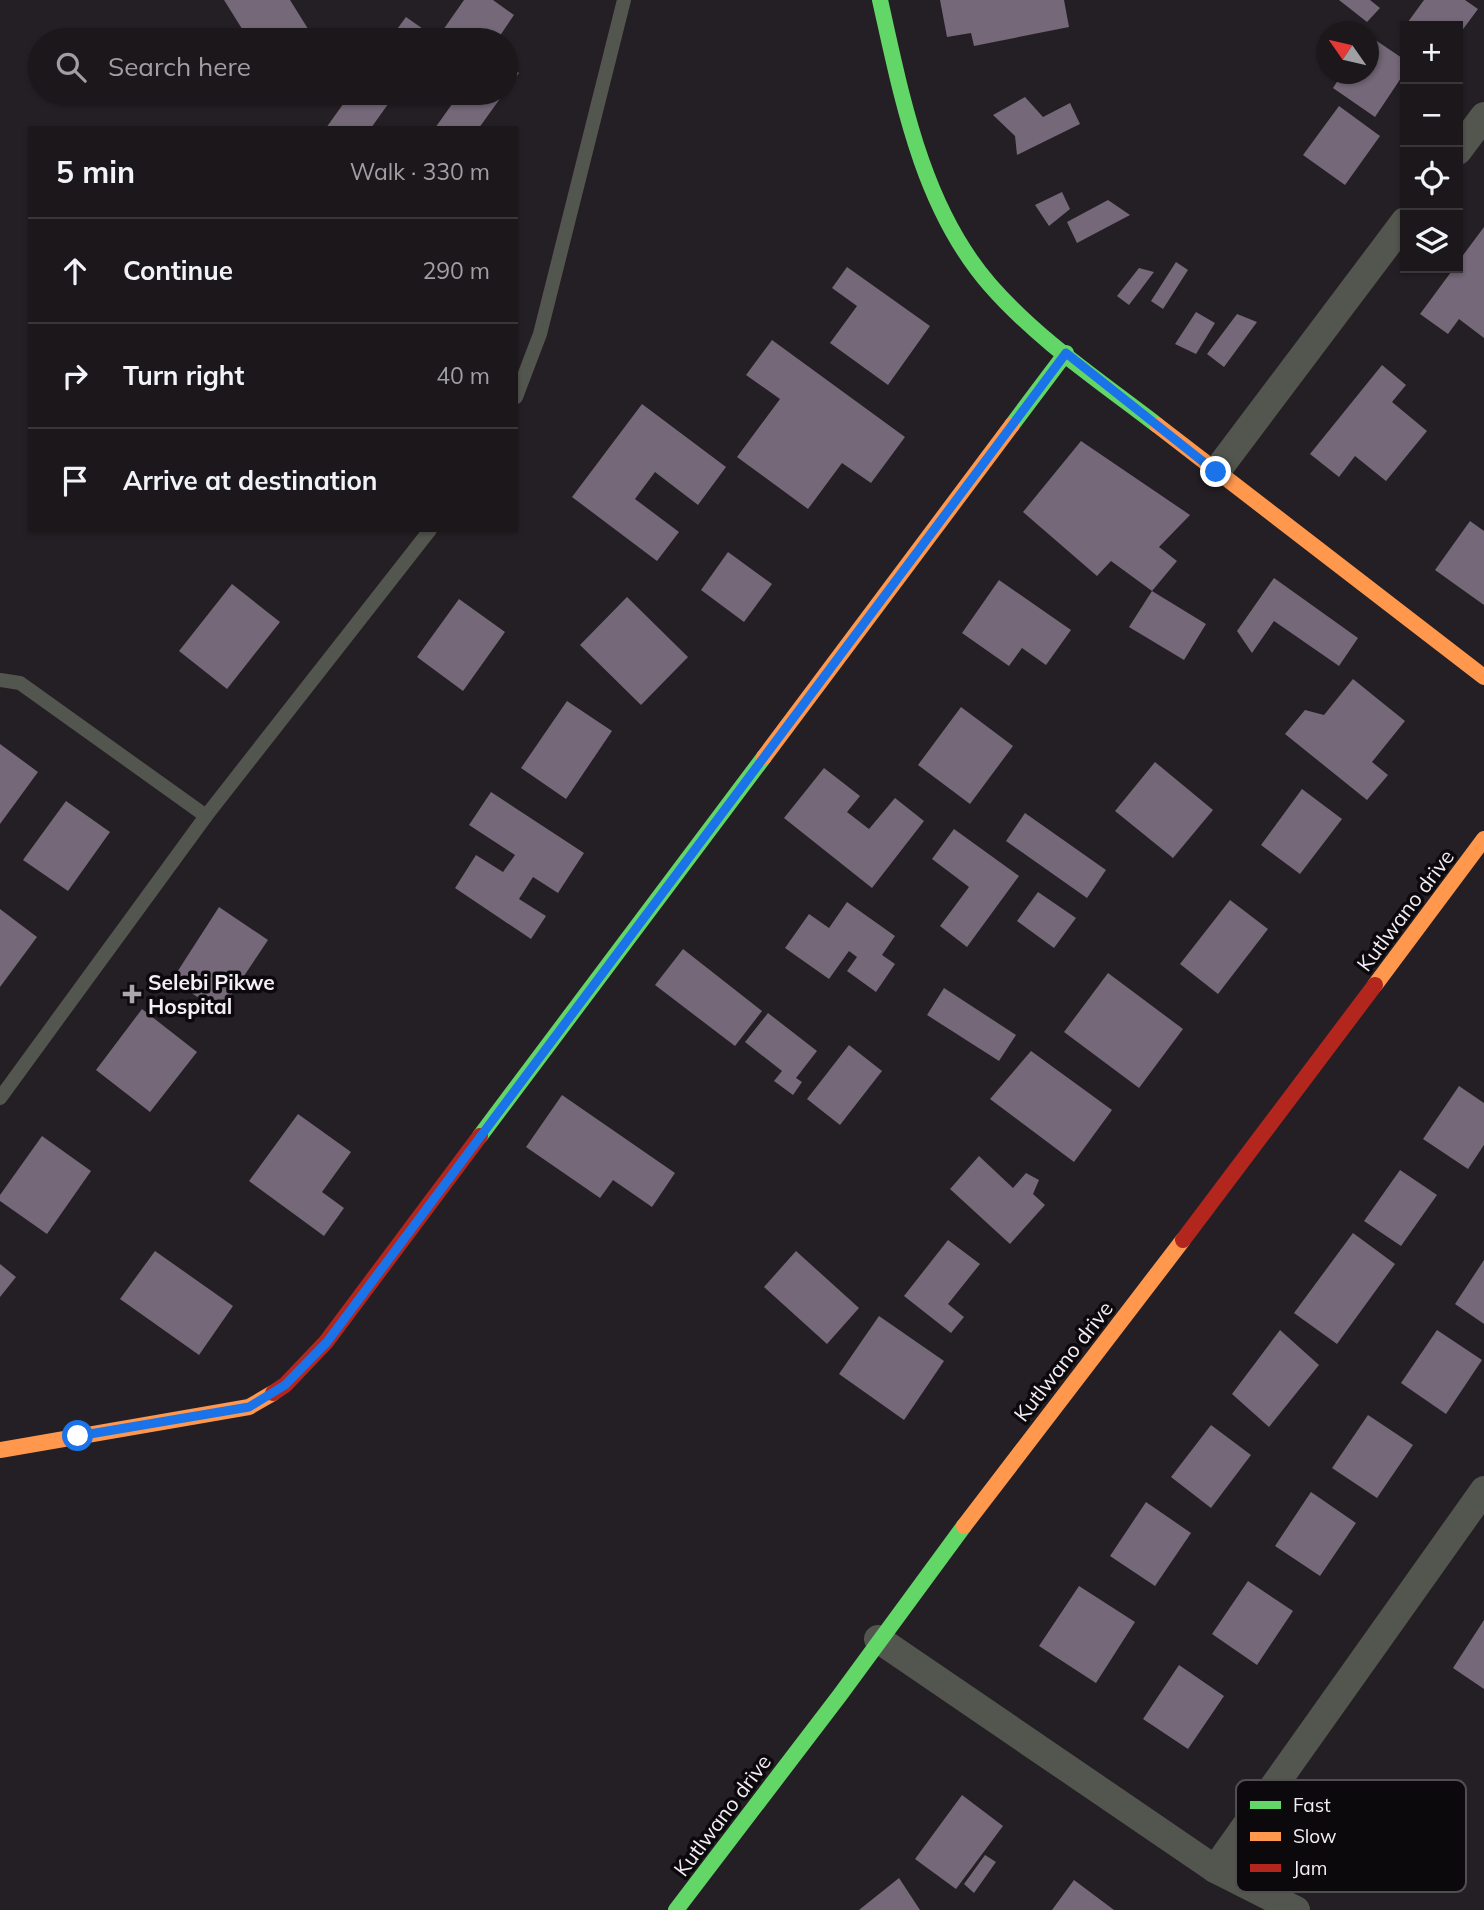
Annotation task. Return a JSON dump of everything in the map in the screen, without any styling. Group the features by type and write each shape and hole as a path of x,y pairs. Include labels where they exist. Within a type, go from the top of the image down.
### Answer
{"street":[{"path":"880,0 901,94 950,225 974,265 1016,311 1066,353 1216,472 1484,677"},
{"path":"1461,147 1484,116"},
{"path":"1216,472 1400,228"},
{"path":"0,1450 249,1407 293,1377 327,1342 1066,353"},
{"name":"Kutlwano drive","path":"676,1910 1484,839"},
{"path":"1278,1780 1484,1490"},
{"path":"878,1639 1236,1884"},
{"path":"1215,1869 1236,1839"},
{"path":"1247,1892 1262,1903 1296,1910"}],"lane":[{"path":"518,392 540,334 624,0"},
{"path":"0,1098 206,816 428,532"},
{"path":"0,680 20,683 206,816"}],"building":[{"path":"224,0 290,0 308,28 242,28"},
{"path":"464,0 493,0 514,15 505,28 444,28"},
{"path":"940,0 1064,0 1069,27 974,46 971,33 947,37"},
{"path":"1339,0 1370,0 1380,8 1366,21"},
{"path":"1424,0 1465,0 1478,9 1463,29 1463,21 1409,21"},
{"path":"406,17 422,28 398,28"},
{"path":"1379,42 1400,57 1400,80 1375,117 1333,88 1336,84 1379,84"},
{"path":"1025,97 1043,117 1070,103 1080,124 1017,155 1015,136 993,115"},
{"path":"342,105 387,105 372,126 327,126"},
{"path":"451,105 495,105 480,126 436,126"},
{"path":"1339,106 1380,136 1345,185 1303,155"},
{"path":"1062,192 1070,209 1049,226 1035,205"},
{"path":"1108,200 1130,215 1077,243 1067,222"},
{"path":"1484,227 1484,338 1459,319 1448,334 1420,314 1450,273 1463,273 1463,255"},
{"path":"1176,262 1188,270 1163,309 1151,301"},
{"path":"847,267 930,326 888,385 830,343 857,306 832,288"},
{"path":"1139,268 1154,272 1129,305 1117,296"},
{"path":"1196,312 1215,323 1196,354 1175,344"},
{"path":"1237,314 1257,322 1224,367 1207,354"},
{"path":"772,340 905,437 871,483 842,463 808,509 737,457 780,399 746,375"},
{"path":"1382,365 1406,385 1392,402 1427,431 1386,481 1355,456 1339,477 1310,454"},
{"path":"642,404 726,467 698,505 655,472 635,499 679,532 657,561 572,497"},
{"path":"1081,441 1190,515 1159,547 1177,561 1152,591 1111,561 1097,576 1023,512"},
{"path":"1470,521 1484,531 1484,605 1435,570"},
{"path":"728,552 772,584 744,622 701,590"},
{"path":"1274,578 1358,638 1339,666 1274,621 1252,653 1237,631"},
{"path":"999,580 1071,630 1046,665 1022,648 1009,666 962,633"},
{"path":"232,584 280,622 227,689 179,651"},
{"path":"1152,591 1206,624 1184,660 1129,627"},
{"path":"627,597 688,657 641,705 580,645"},
{"path":"459,599 505,632 463,691 417,657"},
{"path":"1353,679 1405,721 1372,762 1388,775 1367,800 1285,734 1305,710 1324,715"},
{"path":"567,701 612,731 566,799 521,768"},
{"path":"961,707 1013,746 970,804 918,765"},
{"path":"0,744 38,772 0,824"},
{"path":"1155,762 1213,810 1173,858 1115,811"},
{"path":"824,768 860,796 847,812 869,829 895,798 924,821 872,888 784,818"},
{"path":"1302,789 1342,819 1300,874 1261,845"},
{"path":"491,792 584,853 558,893 533,877 519,899 546,916 531,939 455,888 476,855 503,872 515,855 469,825"},
{"path":"66,801 110,832 68,891 23,860"},
{"path":"1025,813 1106,870 1087,898 1006,841"},
{"path":"954,829 1019,876 967,947 940,926 969,887 932,859"},
{"path":"1038,892 1076,918 1054,948 1017,921"},
{"path":"1230,900 1268,929 1218,994 1180,964"},
{"path":"847,902 895,936 882,955 895,964 876,992 847,971 857,957 849,951 829,979 785,948 809,914 829,928"},
{"path":"219,907 268,940 220,1012 172,980"},
{"path":"0,909 37,937 0,987"},
{"path":"683,949 762,1011 735,1046 655,985"},
{"path":"1108,973 1183,1029 1139,1088 1064,1032"},
{"path":"944,988 1016,1035 999,1061 927,1015"},
{"path":"142,1009 197,1052 150,1112 96,1070"},
{"path":"768,1013 817,1051 796,1078 802,1082 793,1095 774,1081 782,1071 745,1042"},
{"path":"849,1045 882,1071 840,1125 807,1099"},
{"path":"1031,1051 1112,1110 1074,1162 990,1099"},
{"path":"1459,1086 1484,1103 1484,1145 1468,1169 1423,1139"},
{"path":"562,1095 675,1173 652,1207 613,1180 600,1198 526,1147"},
{"path":"298,1114 351,1152 322,1192 344,1208 324,1236 249,1181"},
{"path":"42,1136 91,1171 47,1234 0,1201 0,1195"},
{"path":"979,1156 1013,1188 1026,1173 1039,1180 1033,1194 1045,1205 1010,1244 950,1189"},
{"path":"1400,1170 1437,1195 1401,1246 1364,1221"},
{"path":"1353,1233 1395,1264 1337,1344 1294,1313"},
{"path":"948,1240 980,1264 948,1304 964,1317 951,1333 904,1296"},
{"path":"155,1251 233,1306 199,1355 120,1299"},
{"path":"796,1251 859,1308 827,1344 764,1287"},
{"path":"1484,1260 1484,1324 1455,1304"},
{"path":"0,1264 16,1277 0,1297"},
{"path":"879,1316 944,1361 904,1420 839,1374"},
{"path":"1280,1330 1319,1365 1269,1427 1232,1394"},
{"path":"1437,1330 1482,1360 1446,1414 1401,1383"},
{"path":"1368,1415 1413,1445 1377,1498 1332,1468"},
{"path":"1211,1425 1251,1455 1211,1508 1171,1477"},
{"path":"1311,1492 1356,1523 1320,1576 1275,1546"},
{"path":"1146,1502 1191,1533 1155,1586 1110,1556"},
{"path":"1248,1581 1293,1611 1257,1665 1212,1634"},
{"path":"1079,1586 1135,1622 1096,1683 1039,1646"},
{"path":"1484,1620 1484,1689 1453,1668"},
{"path":"1179,1665 1224,1696 1188,1749 1143,1719"},
{"path":"962,1795 1003,1826 956,1889 915,1859"},
{"path":"985,1855 996,1862 974,1893 964,1884"},
{"path":"899,1878 920,1910 859,1910"},
{"path":"1074,1880 1114,1910 1052,1910"}],"traffic: fast":[{"path":"880,0 918,150 947,221 967,254 990,285 1028,324 1157,425"},
{"path":"1012,425 1066,353"},
{"path":"480,1136 764,757"},
{"path":"676,1910 840,1695 964,1526"}],"traffic: slow":[{"path":"764,757 1012,425"},
{"path":"1157,425 1484,677"},
{"path":"1375,985 1484,839"},
{"path":"964,1526 1183,1240"},
{"path":"0,1450 249,1407 273,1393"}],"traffic: jam":[{"path":"1183,1240 1375,985"},
{"path":"273,1393 285,1385 326,1342 480,1136"}],"place":[{"name":"Selebi Pikwe Hospital","path":"132,994"}],"route":[{"path":"78,1436 249,1407 285,1385 327,1342 1066,353 1216,472"}]}
